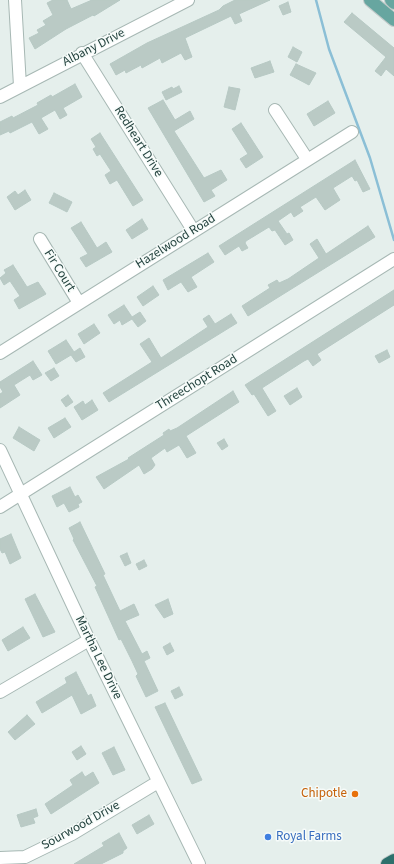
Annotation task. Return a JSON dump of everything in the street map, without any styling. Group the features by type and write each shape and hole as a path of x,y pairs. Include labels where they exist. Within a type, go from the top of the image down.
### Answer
{"highway":[{"path":"387,864 394,860"}],"main road":[{"path":"370,0 394,20"},
{"path":"391,0 394,3"}],"street":[{"path":"15,0 20,86"},
{"name":"Albany Drive","path":"0,97 82,53 188,0"},
{"name":"Redheart Drive","path":"82,53 193,230"},
{"path":"275,110 307,159"},
{"name":"Hazelwood Road","path":"0,353 193,230 352,132"},
{"name":"Fir Court","path":"40,240 79,303"},
{"name":"Threechopt Road","path":"0,507 394,260"},
{"name":"Martha Lee Drive","path":"0,450 89,640 199,864"},
{"path":"0,692 89,640"},
{"name":"Sourwood Drive","path":"0,858 25,857 72,834 158,782"}],"building":[{"path":"53,0 67,0 71,9 92,0 120,0 94,16 93,15 66,29 35,49 29,38 39,33 37,30 46,25 43,21 53,15 47,3"},
{"path":"235,0 270,0 239,14 242,21 235,24 231,16 185,38 192,57 185,60 181,53 162,63 160,58 142,68 141,65 126,73 125,70 116,75 110,64 147,43 219,10 223,6"},
{"path":"288,2 291,12 283,15 279,6"},
{"path":"352,13 394,48 394,76 386,69 381,76 375,71 386,57 344,22"},
{"path":"293,47 302,52 297,62 288,57"},
{"path":"270,61 274,72 255,78 251,68"},
{"path":"296,64 316,73 309,85 290,75"},
{"path":"75,84 82,97 63,108 67,115 60,119 55,110 41,118 48,129 39,134 32,122 10,133 9,131 0,135 0,122 12,116 13,118 38,105 37,103 51,95 52,97"},
{"path":"179,86 182,92 166,100 162,92 172,87 173,89"},
{"path":"229,87 240,89 235,110 224,107"},
{"path":"163,100 175,120 190,111 194,119 174,131 204,178 221,170 227,180 211,190 215,196 204,202 148,108"},
{"path":"328,101 335,113 314,126 307,114"},
{"path":"241,123 263,157 246,168 240,159 248,154 232,129"},
{"path":"100,133 143,200 133,206 117,180 110,184 105,175 111,171 100,154 97,156 93,149 96,147 91,139"},
{"path":"355,160 370,189 363,192 357,180 355,181 352,176 333,188 340,200 325,210 316,197 300,207 303,211 294,217 291,212 278,221 293,240 285,245 275,230 272,231 269,227 246,241 245,243 248,248 242,251 239,246 225,255 219,246"},
{"path":"25,190 31,200 15,210 7,197 15,191 18,195"},
{"path":"54,193 72,202 67,212 49,203"},
{"path":"142,219 148,229 132,239 126,230"},
{"path":"81,222 97,248 106,242 112,252 86,267 80,258 88,254 71,228"},
{"path":"368,226 375,237 248,316 242,306 270,288 268,285 277,280 279,283 288,279 319,258 310,244 317,239 326,254"},
{"path":"208,253 214,262 191,277 197,287 188,292 181,282 168,290 163,280"},
{"path":"13,265 27,287 38,282 46,294 19,309 14,300 20,296 10,281 4,285 0,278 6,273 4,270"},
{"path":"153,286 159,295 143,306 137,297"},
{"path":"394,290 394,305 317,354 321,360 313,366 308,359 262,388 276,411 268,416 254,394 252,395 245,385"},
{"path":"124,305 132,317 140,312 146,321 138,327 132,319 122,325 120,320 114,324 108,315"},
{"path":"231,314 237,323 109,402 103,393 152,362 140,344 149,338 161,358 208,327 203,319 209,315 215,324"},
{"path":"94,324 100,333 84,344 78,334"},
{"path":"66,340 74,352 80,348 85,357 76,362 71,355 56,364 48,351"},
{"path":"387,350 390,357 379,363 375,356"},
{"path":"33,361 42,375 33,380 30,375 14,385 20,395 0,408 0,394 3,392 0,387 0,382"},
{"path":"54,368 59,376 51,381 45,373"},
{"path":"297,388 302,397 290,405 284,396"},
{"path":"233,391 239,402 186,436 196,453 187,458 179,445 167,452 165,448 151,458 155,465 152,469 144,474 139,465 104,489 96,477 129,459 128,458 164,435 163,433 169,429 170,431 177,428"},
{"path":"68,395 73,402 66,407 61,400"},
{"path":"92,400 98,410 82,420 74,407 83,401 85,405"},
{"path":"65,418 71,427 54,438 48,428"},
{"path":"19,427 40,440 34,451 13,438"},
{"path":"224,439 228,446 222,450 217,443"},
{"path":"70,487 75,497 78,495 82,502 78,504 79,507 69,512 64,503 57,507 52,496"},
{"path":"80,522 105,574 103,575 120,611 134,604 139,615 125,621 142,654 147,651 150,658 144,661 158,691 146,697 136,676 138,674 132,661 121,639 119,640 95,587 97,586 73,540 74,539 69,528"},
{"path":"11,534 21,558 10,564 5,552 2,553 0,549 0,539"},
{"path":"127,553 131,563 125,566 120,556"},
{"path":"144,560 147,566 139,570 136,564"},
{"path":"35,594 55,632 43,637 25,599"},
{"path":"168,599 173,614 164,618 155,605"},
{"path":"23,627 30,638 8,651 2,640"},
{"path":"170,643 174,651 167,655 163,647"},
{"path":"76,672 88,696 91,694 96,706 81,714 72,695 42,713 36,702 67,683 65,678"},
{"path":"179,687 183,695 175,699 171,691"},
{"path":"165,703 202,780 192,784 155,707"},
{"path":"27,715 35,724 15,740 8,732"},
{"path":"81,746 86,754 77,760 72,752"},
{"path":"114,747 125,770 113,775 102,753"},
{"path":"82,772 85,777 93,772 99,783 51,814 45,804 73,785 70,780"},
{"path":"36,809 38,816 33,818 35,823 21,827 17,815"},
{"path":"149,815 154,824 137,834 132,825"},
{"path":"119,833 127,848 123,851 123,853 101,864 74,864 104,846 102,843"}],"waterway":[{"path":"316,0 329,49 370,158 394,240"}],"place":[{"name":"Chipotle","path":"355,794"},
{"name":"Royal Farms","path":"268,837"}]}
